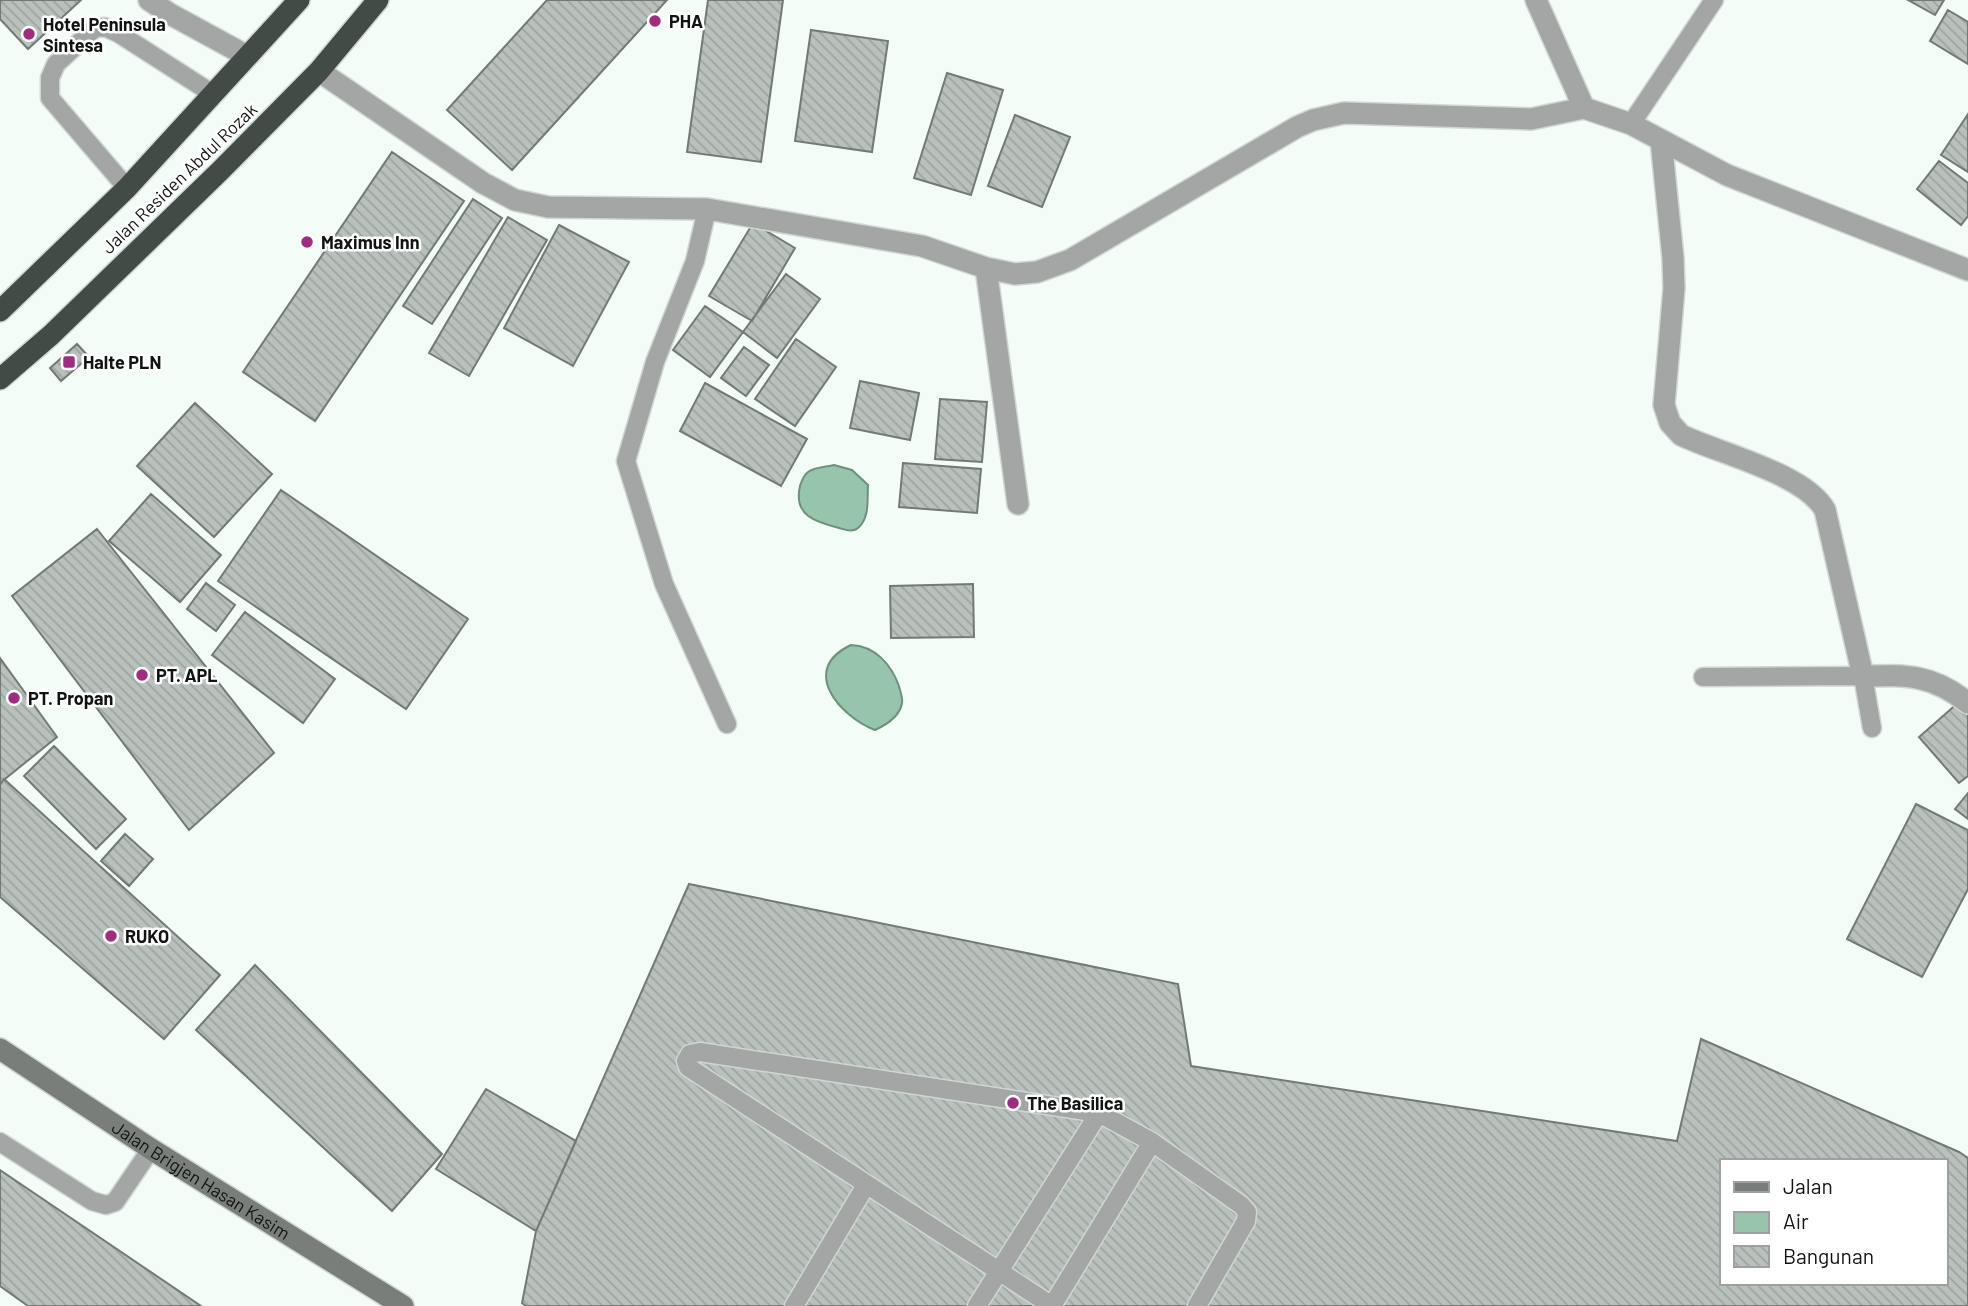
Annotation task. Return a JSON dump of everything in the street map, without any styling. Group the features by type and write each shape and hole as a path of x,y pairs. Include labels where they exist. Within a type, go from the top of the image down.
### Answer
{"highway":[{"name":"Jalan Residen Abdul Rozak","path":"0,311 127,188 299,0"},
{"name":"Jalan Residen Abdul Rozak","path":"0,379 51,335 220,171 319,71 379,0"}],"street":[{"path":"149,0 247,56"},
{"path":"1536,0 1584,108"},
{"path":"319,71 483,183 514,200 548,207 707,209 922,246 986,268 1015,274 1037,272 1070,260 1313,120 1344,113 1531,119 1584,108 1631,124 1727,175 1968,270"},
{"path":"1661,140 1674,288 1664,387 1666,415 1674,430 1789,479 1820,501 1825,510 1863,676 1911,675 1924,678 1939,683 1968,703"},
{"path":"986,268 1018,504"},
{"name":"Jalan Brigjen Hasan Kasim","path":"0,1049 151,1149 403,1306"}],"lane":[{"path":"1631,124 1714,0"},
{"path":"127,188 50,98 50,79 56,64 95,28 105,27 213,94"},
{"path":"707,209 695,261 655,362 626,461 664,584 727,724"},
{"path":"1703,677 1863,676 1872,728"},
{"path":"1152,1142 1052,1306 688,1067 686,1061 687,1056 701,1052 1099,1113 1152,1142 1247,1212 1246,1221 1197,1306"},
{"path":"977,1306 1099,1113"},
{"path":"0,1142 92,1201 106,1205 115,1202 151,1149"},
{"path":"794,1306 866,1185"}],"water":[{"path":"834,465 852,470 868,485 865,518 854,530 844,530 815,520 803,511 800,504 800,486 805,475 813,469"},
{"path":"851,645 868,649 881,658 892,670 899,686 901,708 888,723 875,730 849,714 838,703 826,679 828,666 836,655"}],"building":[{"name":"Hotel Peninsula Sintesa","path":"0,0 81,0 28,49 0,19"},
{"path":"547,0 667,0 512,170 447,110"},
{"path":"708,0 783,0 761,162 687,152"},
{"path":"1908,0 1944,0 1935,15"},
{"path":"1948,10 1968,22 1968,64 1930,41"},
{"path":"811,30 888,41 872,152 795,141"},
{"path":"947,73 1003,90 971,195 914,178"},
{"path":"1968,114 1968,172 1941,155"},
{"path":"1015,115 1070,137 1042,207 988,186"},
{"path":"392,152 464,201 315,421 243,372"},
{"path":"1939,161 1968,183 1968,216 1961,225 1917,189"},
{"path":"473,199 502,218 432,324 403,306"},
{"path":"508,217 547,240 469,376 429,353"},
{"path":"753,223 795,248 752,321 709,296"},
{"path":"559,225 629,262 573,366 504,328"},
{"path":"786,274 820,299 777,358 743,332"},
{"path":"705,306 743,332 710,377 673,350"},
{"path":"796,339 836,367 795,426 755,399"},
{"name":"Halte PLN","path":"77,344 89,357 61,381 50,368"},
{"path":"744,347 769,365 746,396 721,378"},
{"path":"860,381 919,393 910,440 850,428"},
{"path":"705,383 807,439 781,486 680,431"},
{"path":"940,399 987,402 982,462 935,459"},
{"path":"195,403 272,474 214,537 137,466"},
{"path":"903,463 981,469 977,513 899,507"},
{"path":"281,490 468,619 406,709 218,581"},
{"path":"151,494 221,555 180,602 109,541"},
{"name":"PT. APL","path":"97,529 274,753 189,830 12,596"},
{"path":"206,583 235,605 216,631 187,609"},
{"path":"973,584 974,637 891,638 890,586"},
{"path":"245,612 335,679 303,723 212,655"},
{"name":"PT. Propan","path":"0,658 57,737 0,783"},
{"path":"1959,702 1968,713 1968,776 1959,783 1919,737"},
{"path":"54,746 126,819 96,849 24,776"},
{"name":"RUKO","path":"4,779 220,975 164,1039 0,897 0,785"},
{"path":"1968,793 1968,819 1955,809"},
{"path":"1916,804 1968,830 1968,889 1922,977 1847,939"},
{"path":"125,834 153,859 129,886 101,861"},
{"name":"The Basilica","path":"689,884 1178,984 1191,1066 1677,1141 1701,1039 1968,1158 1968,1306 526,1306 522,1303 536,1231"},
{"path":"255,965 442,1154 392,1211 196,1030"},
{"path":"486,1089 576,1141 536,1231 436,1169"},
{"path":"0,1170 201,1306 28,1306 0,1286"}],"place":[{"name":"PHA","path":"655,21"},
{"name":"Hotel Peninsula Sintesa","path":"29,34"},
{"name":"Maximus Inn","path":"307,242"},
{"name":"Halte PLN","path":"69,362"},
{"name":"PT. APL","path":"142,675"},
{"name":"PT. Propan","path":"14,698"},
{"name":"RUKO","path":"111,936"},
{"name":"The Basilica","path":"1013,1103"}]}
